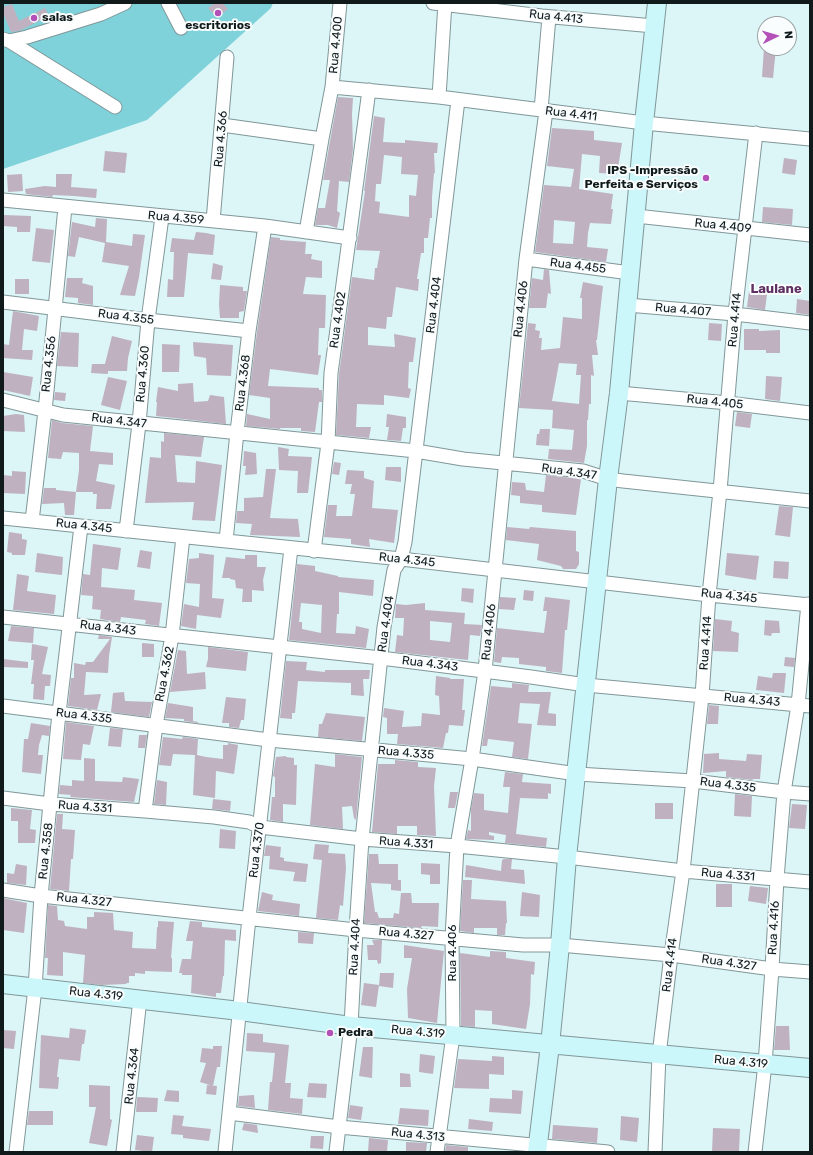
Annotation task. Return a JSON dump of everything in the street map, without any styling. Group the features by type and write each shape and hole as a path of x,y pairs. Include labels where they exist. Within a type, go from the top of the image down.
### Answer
{"street":[{"path":"6,40 27,37 100,14 125,3"},
{"path":"168,3 181,28"},
{"name":"Rua 4.400","path":"306,232 332,87 340,3"},
{"path":"439,97 441,3"},
{"name":"Rua 4.413","path":"441,3 545,12 654,26"},
{"path":"537,1149 550,1045 567,857 608,479 619,393 644,123 657,3"},
{"name":"Rua 4.406","path":"437,1152 453,1034 452,938 457,846 485,671 526,259 543,111 545,12"},
{"path":"6,40 115,107"},
{"name":"Rua 4.366","path":"213,221 228,57"},
{"name":"Rua 4.411","path":"332,87 439,97 644,123 810,139"},
{"name":"Rua 4.402","path":"314,551 328,443 332,373 369,90"},
{"name":"Rua 4.404","path":"336,1152 351,1026 362,839 384,627 394,570 401,559 405,542 458,100"},
{"path":"222,125 322,139"},
{"name":"Rua 4.414","path":"655,1152 659,1055 683,871 702,696 709,594 720,491 735,314 756,134"},
{"name":"Rua 4.359","path":"3,200 264,226 350,238"},
{"name":"Rua 4.356","path":"32,521 45,411 65,207"},
{"name":"Rua 4.409","path":"636,216 810,235"},
{"name":"Rua 4.360","path":"126,531 139,424 148,320 162,217"},
{"name":"Rua 4.368","path":"226,541 249,331 264,226"},
{"name":"Rua 4.455","path":"526,259 630,273"},
{"name":"Rua 4.355","path":"3,302 249,331"},
{"name":"Rua 4.407","path":"627,305 735,314 810,323"},
{"name":"Rua 4.405","path":"619,393 728,403 810,413"},
{"name":"Rua 4.347","path":"3,400 63,415 139,424 237,432 328,443 416,451 463,459 582,471 608,479 810,501"},
{"name":"Rua 4.345","path":"3,518 401,559 809,604"},
{"name":"Rua 4.358","path":"16,1152 35,988 41,896 59,713 81,526"},
{"name":"Rua 4.362","path":"145,810 156,725 172,636 183,537"},
{"name":"Rua 4.370","path":"225,1152 249,918 291,548"},
{"name":"Rua 4.416","path":"755,1152 765,1064 784,792 804,705 809,604"},
{"name":"Rua 4.343","path":"3,617 381,658 586,685 804,705"},
{"name":"Rua 4.335","path":"3,706 269,740 472,758 577,774 693,781 810,794"},
{"name":"Rua 4.331","path":"3,798 50,804 145,810 249,822 260,827 362,839 457,846 683,871 810,882"},
{"name":"Rua 4.327","path":"3,890 41,896 356,930 523,945 560,946 671,955 772,969 810,972"},
{"name":"Rua 4.319","path":"3,984 240,1011 351,1026 453,1034 550,1045 810,1068"},
{"name":"Rua 4.364","path":"123,1152 140,999"},
{"name":"Rua 4.313","path":"229,1113 537,1149 608,1152"}],"shaded area":[{"path":"3,3 273,3 271,8 147,120 3,169"}],"building":[{"name":"escritorios","path":"215,3 223,3 228,9 217,18 208,8"},
{"name":"salas","path":"12,4 19,21 45,8 49,16 19,31 11,32 3,13 3,7"},
{"path":"763,56 775,56 773,78 762,77"},
{"path":"338,97 353,98 353,149 349,182 339,181 337,211 340,213 337,228 328,225 315,225 318,208 325,208 330,180 323,180"},
{"path":"374,116 385,118 383,142 405,143 405,140 438,143 437,153 434,153 435,173 432,197 432,218 430,218 428,238 424,238 424,253 421,253 417,279 419,279 418,291 396,287 392,317 387,317 386,329 368,327 368,345 395,347 394,334 416,338 413,362 409,362 408,388 411,389 409,398 384,395 384,405 357,404 356,427 371,427 369,438 336,435 339,374 352,277 374,280 375,268 377,268 380,251 356,250","holes":["384,155 402,157 401,174 418,175 416,196 409,195 409,217 379,213 380,202 375,201 376,184 381,184"]},
{"path":"552,128 594,131 594,140 622,143 617,174 599,173 600,156 582,154 579,189 613,194 611,224 590,223 588,233 587,247 608,249 606,262 535,252 544,185 571,187 574,169 547,166","holes":["554,220 575,222 573,244 553,243"]},
{"path":"105,151 127,153 125,173 103,171"},
{"path":"784,158 797,160 795,175 782,173"},
{"path":"22,174 23,191 8,192 7,175"},
{"path":"56,174 72,174 71,187 97,189 96,198 53,195 52,197 26,194 25,189 45,186 56,187"},
{"path":"763,207 793,209 792,225 762,222"},
{"path":"3,215 31,216 30,232 17,232 17,227 3,226"},
{"path":"96,218 107,219 106,242 132,246 133,234 145,235 135,296 120,295 129,266 102,262 105,243 79,237 75,257 68,256 72,222 95,227"},
{"path":"36,228 54,230 50,263 32,261"},
{"path":"196,232 215,235 213,255 188,253 184,297 167,297 168,279 173,280 174,252 170,252 172,238 194,240"},
{"path":"271,237 280,238 280,240 306,242 305,254 312,254 311,259 322,261 322,278 306,277 303,294 326,295 325,328 319,328 318,355 321,355 318,375 270,369 268,386 319,388 319,390 322,390 322,402 319,402 315,432 301,431 301,428 280,429 246,426 247,414 270,419 270,398 249,395"},
{"path":"213,263 223,266 221,280 211,279"},
{"path":"544,269 549,270 551,294 548,293 546,308 529,308 532,278 543,280"},
{"path":"67,278 83,278 82,283 93,286 93,305 78,303 78,298 65,297"},
{"path":"15,279 29,279 29,294 15,294"},
{"path":"583,282 603,286 596,340 598,355 592,355 594,376 591,375 591,404 589,404 587,420 587,446 584,463 548,459 549,449 572,450 574,430 552,428 553,410 519,408 528,323 536,324 535,330 540,331 539,338 542,338 541,350 560,348 563,317 582,319 582,298 580,298","holes":["559,363 577,364 576,375 581,375 579,404 552,401"]},
{"path":"220,285 243,287 243,291 247,291 244,311 239,312 239,318 220,318"},
{"path":"749,291 767,294 765,310 747,307"},
{"path":"797,299 810,301 810,315 796,313"},
{"path":"13,311 39,316 37,331 24,329 22,350 33,350 32,360 3,358 3,344 9,345"},
{"path":"709,323 722,324 721,341 708,340"},
{"path":"744,329 759,329 759,331 780,330 780,353 766,353 766,350 744,350"},
{"path":"61,332 79,333 78,367 57,366"},
{"path":"112,336 132,341 127,371 108,371 108,374 91,373 92,364 105,364"},
{"path":"193,342 233,345 231,376 207,375 206,358 194,356"},
{"path":"162,344 180,345 179,372 162,372"},
{"path":"3,372 33,377 30,396 3,390"},
{"path":"766,376 782,377 780,401 765,399"},
{"path":"108,377 127,381 120,410 101,405"},
{"path":"193,383 194,402 208,401 210,395 224,397 226,424 156,416 158,387 178,391 178,384"},
{"path":"55,392 66,393 65,401 54,400"},
{"path":"737,412 752,414 750,428 735,426"},
{"path":"16,414 24,415 25,432 3,431 3,416"},
{"path":"387,414 406,417 406,428 403,428 401,441 387,440 389,427 386,427"},
{"path":"52,420 62,423 93,426 90,451 113,453 113,465 99,464 96,481 115,485 111,509 96,509 97,494 93,494 93,492 76,492 79,470 79,453 63,452 61,459 48,458"},
{"path":"540,429 550,429 549,446 536,445 537,434 539,434"},
{"path":"164,433 204,437 201,457 175,455 177,482 195,483 196,461 222,465 215,521 192,520 194,502 145,503 150,457 161,458 161,441 164,442"},
{"path":"278,447 289,449 288,456 312,457 308,493 297,493 298,471 279,470"},
{"path":"244,451 256,453 257,474 245,475 246,466 243,466"},
{"path":"334,462 341,463 339,475 332,474"},
{"path":"386,467 401,467 401,482 385,480"},
{"path":"266,469 276,469 270,518 298,519 300,537 250,535 252,524 236,523 237,511 244,511 244,498 263,497"},
{"path":"347,470 364,471 364,478 374,481 372,508 398,510 394,543 369,539 370,547 351,544 351,539 324,537 328,505 337,505 336,516 352,516 355,494 350,494 352,484 345,484"},
{"path":"12,471 26,472 25,494 3,493 3,475 12,476"},
{"path":"546,475 581,479 576,515 542,512 542,505 520,503 520,496 511,495 512,482 525,483 526,490 544,492"},
{"path":"44,488 56,488 56,490 76,492 74,515 65,515 64,503 42,504"},
{"path":"779,506 793,507 790,537 775,535"},
{"path":"507,527 529,529 530,527 576,531 576,551 579,552 579,564 576,569 563,569 561,566 537,560 539,544 506,540"},
{"path":"9,532 22,534 22,539 27,540 25,555 12,555 12,553 7,552"},
{"path":"93,544 121,548 118,570 102,568 101,587 135,590 134,600 162,603 159,626 145,624 146,620 121,617 120,622 100,619 101,610 92,609 93,596 81,595 83,574 90,575"},
{"path":"140,550 152,552 150,569 137,567"},
{"path":"37,553 63,557 62,575 35,572"},
{"path":"199,553 214,555 212,598 224,599 221,618 197,615 196,629 181,626 184,604 199,607 200,584 186,583 189,559 199,558"},
{"path":"727,553 759,556 756,580 725,575"},
{"path":"245,555 257,555 257,567 266,567 263,580 264,591 252,590 252,602 242,602 243,589 236,588 235,580 230,578 222,578 226,557 245,559"},
{"path":"774,561 789,562 788,579 773,578"},
{"path":"297,564 315,566 315,571 338,577 374,580 373,596 339,592 339,614 337,614 336,633 355,634 356,626 369,629 366,648 289,640","holes":["301,603 322,605 321,633 302,629 302,622 299,622"]},
{"path":"17,574 29,576 27,591 56,595 54,614 13,610"},
{"path":"462,588 474,589 473,603 461,601"},
{"path":"524,590 534,591 533,601 523,600"},
{"path":"500,597 516,598 514,610 499,609"},
{"path":"545,597 570,600 567,630 565,630 562,673 546,671 546,667 519,664 519,658 502,657 501,663 494,662 497,628 544,633 547,611 543,611"},
{"path":"425,603 425,610 465,613 464,624 482,625 480,636 470,635 468,660 395,652 397,635 403,636 404,618 395,618 396,604 406,605","holes":["430,621 452,623 450,642 430,640"]},
{"path":"715,619 732,621 731,631 739,633 738,652 713,651"},
{"path":"765,620 779,621 780,633 772,633 771,636 764,635"},
{"path":"11,626 34,628 33,643 8,641"},
{"path":"99,635 112,637 108,673 86,672 84,695 101,694 97,710 68,706 71,678 74,678 74,663 85,665 86,662 93,662 110,639 98,639"},
{"path":"142,643 154,644 154,657 142,657"},
{"path":"32,644 48,647 42,674 51,675 50,686 45,686 44,700 33,699 34,684 31,684 34,660 31,660"},
{"path":"208,647 248,652 246,671 206,667"},
{"path":"178,650 186,651 187,674 205,672 206,689 170,692"},
{"path":"785,657 795,658 794,667 784,666"},
{"path":"3,659 28,662 28,668 3,667"},
{"path":"286,661 307,662 306,670 325,672 325,670 370,670 369,679 363,679 364,696 351,695 351,683 298,681 295,713 292,713 292,719 280,718"},
{"path":"773,673 786,673 784,693 756,690 758,676 772,678"},
{"path":"436,676 450,679 464,679 462,710 465,710 463,726 449,725 443,748 397,744 398,734 387,734 387,718 383,717 384,708 404,711 402,727 421,726 422,713 440,715 439,696 435,695"},
{"path":"512,683 529,685 528,692 551,692 548,713 556,714 556,726 537,725 540,704 520,703 518,723 532,724 528,759 512,757 514,742 488,739 487,746 482,746 491,686 512,688"},
{"path":"124,692 125,701 152,702 149,717 111,712 113,693"},
{"path":"226,697 246,699 244,720 241,720 239,728 229,727 229,723 222,723"},
{"path":"168,703 193,707 193,721 198,723 184,721 184,719 165,718"},
{"path":"709,705 719,706 718,724 707,724"},
{"path":"326,713 365,717 362,741 318,737 319,724 322,724"},
{"path":"66,722 94,726 90,745 83,744 81,760 63,759"},
{"path":"31,723 50,726 49,736 42,735 39,745 38,755 43,755 41,774 22,772 24,739 28,739"},
{"path":"110,728 123,729 121,747 108,746"},
{"path":"139,735 147,735 145,748 138,748"},
{"path":"163,737 198,739 197,755 223,759 223,745 228,745 228,743 238,745 234,774 216,771 215,798 193,795 195,755 173,754 171,766 159,765"},
{"path":"719,753 719,759 746,761 747,754 762,755 760,779 752,780 726,777 726,771 703,773 704,754"},
{"path":"335,754 362,757 356,820 354,818 352,806 342,807 343,829 310,825 315,764 335,767"},
{"path":"286,756 294,758 294,765 297,765 296,805 283,804 283,822 270,820 272,797 275,797 275,777 273,776 276,757"},
{"path":"84,758 95,759 95,781 122,782 123,777 139,779 134,802 70,797 71,795 59,794 60,785 72,786 72,780 84,781"},
{"path":"395,760 418,762 418,767 436,768 434,786 436,836 417,835 417,826 397,826 397,834 372,832 378,764 395,764"},
{"path":"505,772 523,774 522,782 551,784 551,794 548,793 548,799 520,798 516,834 547,838 546,847 505,843 506,835 489,832 489,835 494,836 494,840 466,839 468,830 471,831 471,809 474,793 484,794 484,810 508,813 510,787 503,787"},
{"path":"157,780 167,782 166,805 154,804"},
{"path":"450,792 458,792 455,808 448,808"},
{"path":"735,794 752,796 751,817 734,816"},
{"path":"213,799 231,801 230,811 212,809"},
{"path":"655,803 673,803 673,819 655,819"},
{"path":"792,804 807,805 805,829 789,828"},
{"path":"11,808 32,810 30,829 36,830 35,843 18,843 18,821 11,821"},
{"path":"57,814 63,814 62,829 75,830 69,891 50,889"},
{"path":"220,829 236,831 235,849 219,848"},
{"path":"315,844 329,845 328,853 345,854 346,868 343,906 340,905 338,920 316,918 322,860 313,859"},
{"path":"266,845 281,847 280,857 284,858 284,861 308,864 306,882 293,881 295,872 269,869 270,856 264,856"},
{"path":"369,854 378,854 379,864 398,864 398,880 401,880 401,891 391,890 391,884 371,883 375,912 377,912 379,918 393,918 394,913 399,914 401,893 411,893 412,903 439,903 438,927 422,926 421,928 364,923"},
{"path":"512,859 511,869 524,870 525,884 465,877 466,865 501,871 502,860"},
{"path":"421,863 440,864 440,884 430,884 430,875 421,874"},
{"path":"16,864 27,866 26,885 7,883 7,873 14,874"},
{"path":"463,880 472,880 471,899 506,901 507,923 505,935 497,935 497,928 474,928 474,933 460,931"},
{"path":"716,884 732,884 732,907 716,907"},
{"path":"750,886 768,888 766,904 748,901"},
{"path":"262,892 273,895 272,900 300,904 299,916 258,911"},
{"path":"522,892 540,895 539,917 520,916"},
{"path":"3,898 27,903 24,933 3,930"},
{"path":"48,905 57,906 58,920 64,921 65,926 87,929 87,917 94,917 94,912 113,913 114,930 133,932 132,948 156,949 158,921 174,922 171,958 172,972 145,971 145,974 135,973 135,976 129,976 129,983 126,984 102,985 83,983 85,955 63,952 63,976 47,975 48,958 45,958"},
{"path":"190,921 202,922 202,927 236,930 236,941 225,940 224,976 221,993 216,993 216,997 191,993 192,975 182,975 182,973 179,973 182,959 191,959 193,941 186,941"},
{"path":"298,932 314,933 313,944 298,943"},
{"path":"372,940 382,940 381,963 378,964 377,960 368,960 367,945 374,945"},
{"path":"404,945 444,951 437,1023 408,1018 407,989 412,958 404,958"},
{"path":"490,951 506,952 506,958 535,962 534,975 531,974 530,1004 526,1029 492,1024 492,1011 475,1010 475,1027 461,1026 460,953 490,957"},
{"path":"380,973 394,973 393,988 379,986"},
{"path":"364,983 379,985 376,1007 361,1005"},
{"path":"776,1026 789,1026 790,1050 774,1050"},
{"path":"70,1028 86,1030 84,1044 82,1044 80,1061 59,1059 57,1077 59,1077 58,1089 39,1088 41,1035 69,1038"},
{"path":"3,1030 16,1031 14,1049 3,1048"},
{"path":"247,1033 263,1034 263,1042 289,1045 285,1083 291,1083 290,1098 303,1099 302,1114 268,1110 270,1082 272,1082 275,1053 246,1051"},
{"path":"213,1046 222,1046 220,1067 217,1067 213,1086 200,1082 206,1063 200,1062 202,1048 213,1049"},
{"path":"363,1047 373,1047 372,1078 359,1076"},
{"path":"420,1054 435,1056 433,1074 419,1072"},
{"path":"492,1056 504,1057 504,1075 489,1074 489,1089 454,1088 458,1059 492,1061"},
{"path":"400,1073 410,1074 411,1087 400,1087"},
{"path":"309,1083 327,1084 326,1098 307,1097"},
{"path":"89,1085 110,1086 110,1119 112,1120 107,1146 89,1143 96,1107 89,1107"},
{"path":"207,1085 217,1086 216,1095 206,1094"},
{"path":"167,1090 179,1091 179,1102 164,1101"},
{"path":"512,1090 523,1091 521,1114 489,1112 490,1098 512,1099"},
{"path":"254,1095 255,1108 238,1106 239,1096"},
{"path":"137,1097 158,1098 157,1112 136,1112"},
{"path":"350,1105 363,1107 361,1120 348,1118"},
{"path":"400,1108 429,1110 428,1126 398,1124"},
{"path":"29,1111 53,1111 53,1125 27,1125"},
{"path":"173,1115 184,1116 182,1126 211,1129 209,1141 183,1138 183,1135 171,1134"},
{"path":"621,1116 639,1118 637,1142 620,1140"},
{"path":"469,1119 493,1122 492,1131 468,1129"},
{"path":"244,1123 257,1125 258,1133 242,1130"},
{"path":"553,1125 598,1128 597,1143 552,1139"},
{"path":"713,1128 740,1129 739,1152 712,1152"},
{"path":"137,1135 154,1137 152,1152 135,1150"},
{"path":"311,1136 324,1136 323,1149 310,1148"},
{"path":"369,1138 388,1140 387,1152 368,1152"},
{"path":"406,1142 427,1143 426,1152 406,1152"},
{"path":"446,1145 468,1147 468,1152 445,1152"}],"place":[{"name":"escritorios","path":"218,13"},
{"name":"salas","path":"34,18"},
{"name":"IPS -Impressão Perfeita e Serviços","path":"706,178"},
{"name":"Pedra","path":"330,1033"}],"district":[{"name":"Laulane","path":"776,289"}]}
